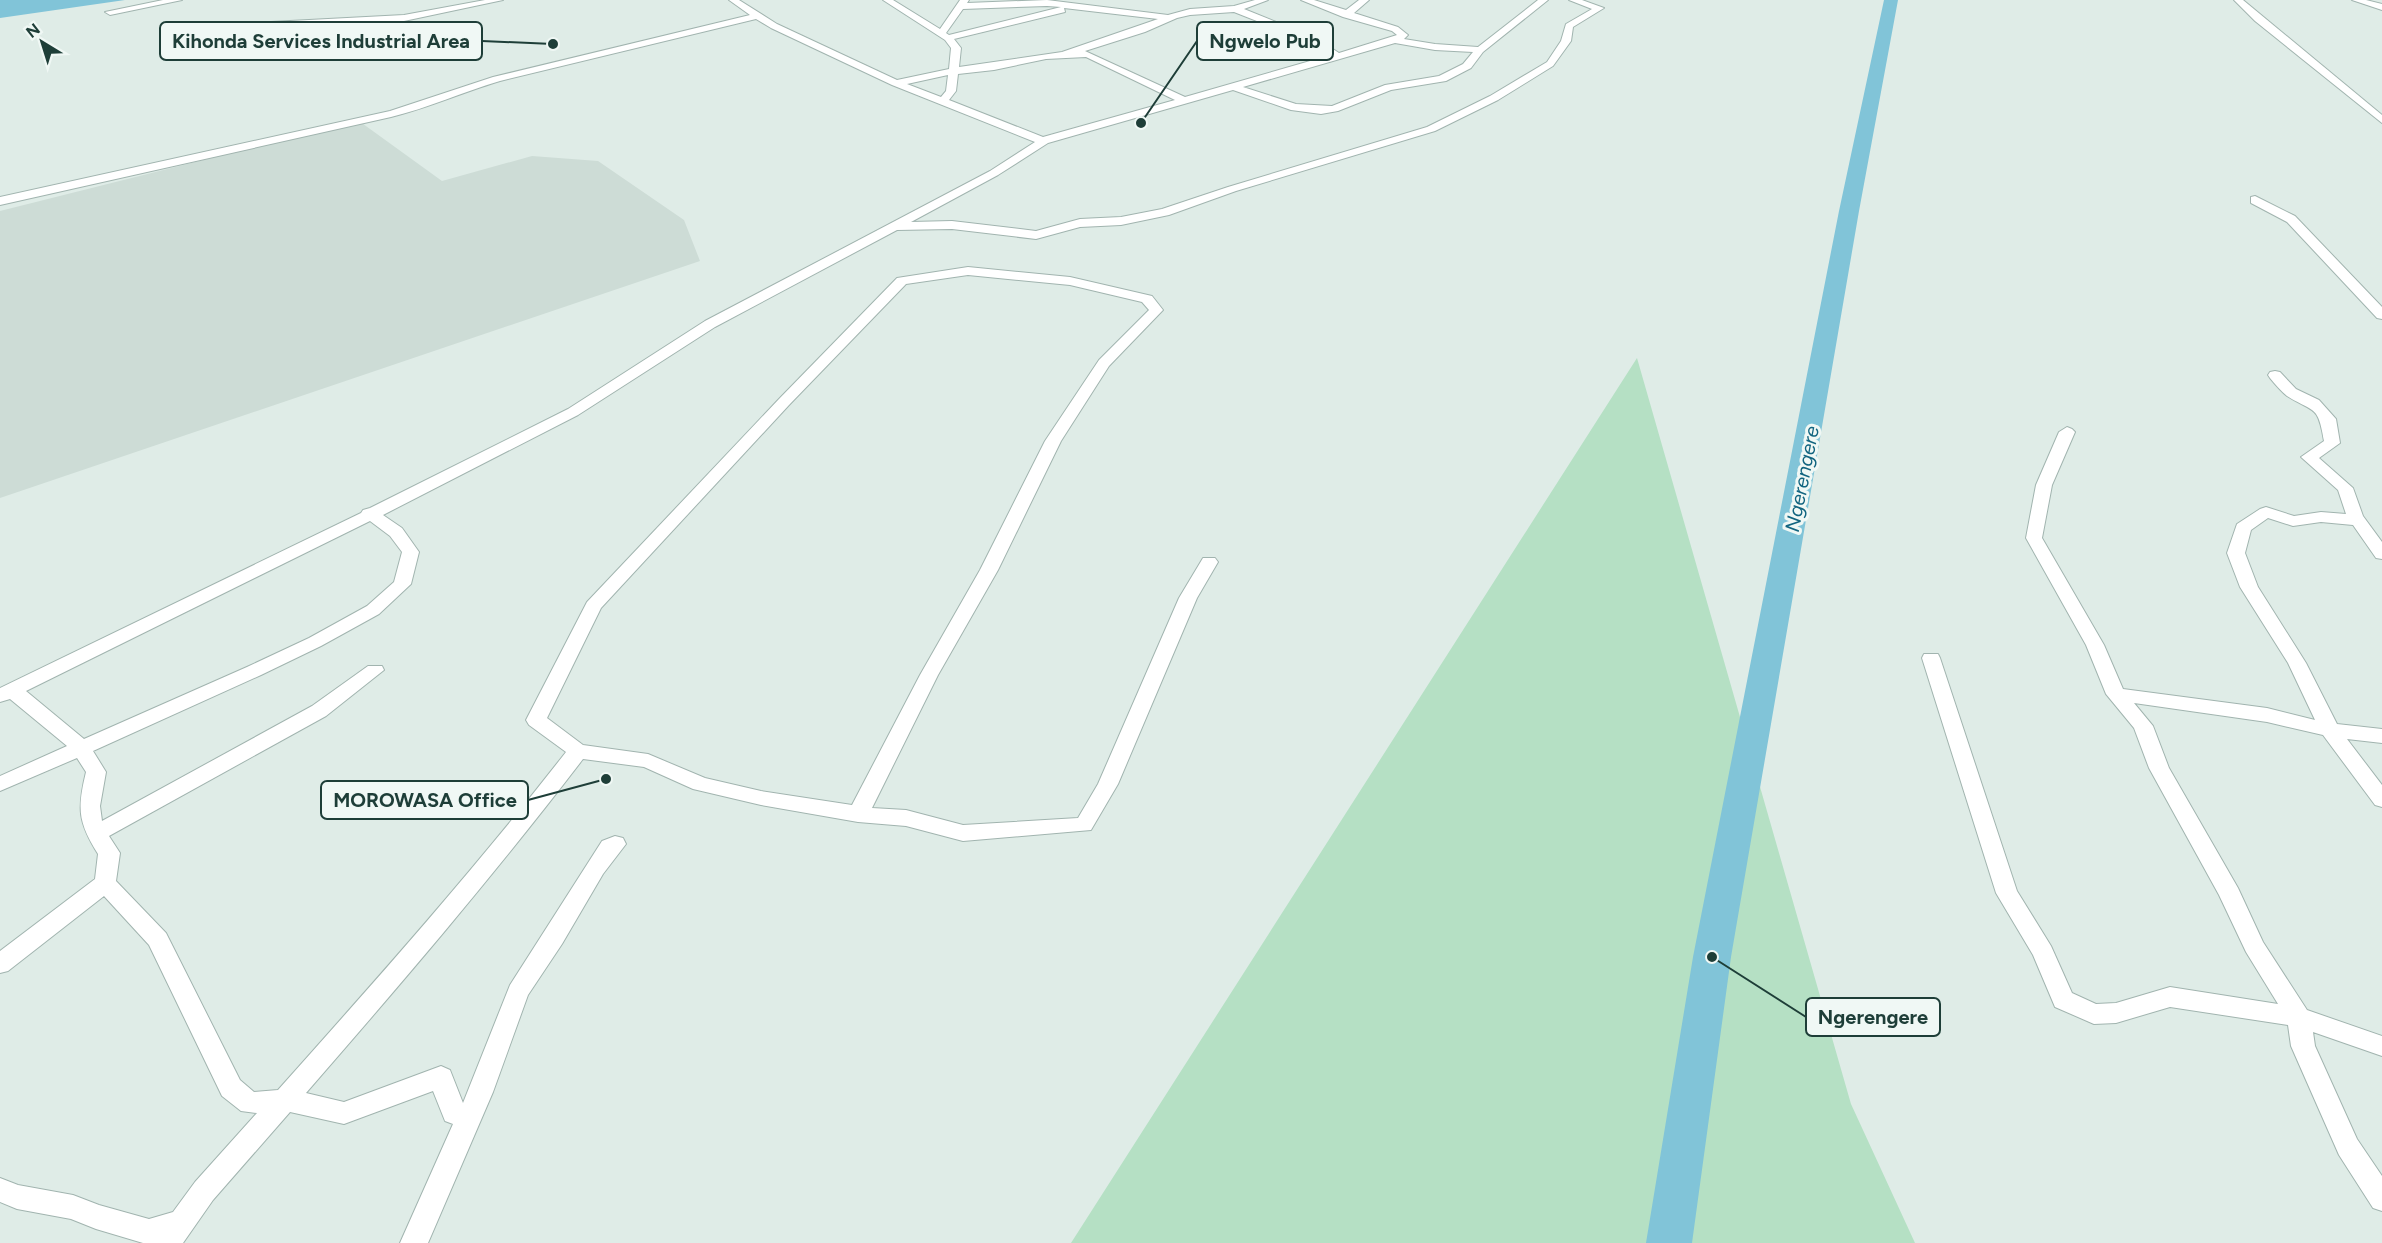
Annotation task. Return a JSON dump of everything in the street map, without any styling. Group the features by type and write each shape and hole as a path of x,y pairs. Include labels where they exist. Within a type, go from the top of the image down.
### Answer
{"street":[{"path":"110,12 178,0"},
{"path":"271,25 404,18 500,0"},
{"path":"733,0 757,16 896,83 1042,141 1181,99 1394,40 1403,35 1400,31 1305,0"},
{"path":"887,0 944,36 956,48 951,91 942,102"},
{"path":"944,36 1108,0"},
{"path":"1219,0 1313,40 1334,52"},
{"path":"1063,55 1142,30 1168,18 1190,12 1234,8 1264,0"},
{"path":"1346,15 1365,0"},
{"path":"1232,86 1292,106 1327,111 1348,105 1389,87 1442,79 1467,66 1480,50 1545,0"},
{"path":"894,226 952,225 1036,235 1080,223 1139,218 1166,212 1232,189 1431,129 1494,98 1550,64 1566,41 1569,26 1599,8 1574,0"},
{"path":"2238,0 2382,120"},
{"path":"2356,0 2381,13"},
{"path":"944,36 963,3"},
{"path":"963,3 1047,3 1168,18"},
{"path":"963,3 1037,16 1054,24"},
{"path":"1090,21 1113,12"},
{"path":"0,201 351,121 391,114 421,106 462,89 497,79 757,16"},
{"path":"1394,40 1435,47 1480,50"},
{"path":"896,83 1046,56 1087,54 1181,99"},
{"path":"0,964 105,883 109,853 96,834 87,809 96,772 81,747 6,693 271,565 369,513 573,412 710,324 1021,157 1042,145 1042,141"},
{"path":"2255,200 2291,219 2382,315"},
{"path":"858,814 928,675 989,570 1053,441 1104,363 1156,310 1147,299 1070,281 968,271 903,281 784,402 593,606 536,720 578,751 648,761 700,784 761,798 858,814 906,818 963,833 1083,825 1108,784 1180,617 1202,571 1209,562"},
{"path":"2275,375 2291,392 2314,403 2328,419 2332,443 2309,457 2345,488 2358,520 2382,554"},
{"path":"2067,432 2044,484 2034,538 2095,645 2116,694 2143,726 2159,768 2230,894 2254,946 2299,1017 2303,1046 2349,1147 2382,1199"},
{"path":"2358,520 2321,517 2293,520 2266,512 2244,528 2236,553 2249,587 2297,663 2330,730 2382,800"},
{"path":"0,784 254,671 374,610 402,584 411,552 396,531 369,513"},
{"path":"1931,658 2007,893 2043,952 2063,1000 2094,1014 2116,1013 2170,997 2299,1017 2382,1046"},
{"path":"96,834 320,711 375,670"},
{"path":"2116,694 2267,715 2330,730 2382,736"},
{"path":"167,1243 204,1191 286,1100 489,865 578,751"},
{"path":"414,1243 481,1092 518,992 554,938 595,868 615,844"},
{"path":"105,883 158,939 231,1088 250,1103 286,1100 344,1113 441,1077 454,1113 469,1116"},
{"path":"0,1190 17,1197 74,1207 96,1217 149,1232 183,1222"}],"shaded area":[{"path":"359,121 442,181 532,156 598,161 684,220 700,261 0,498 0,211"}],"green space":[{"path":"1637,358 1851,1104 1915,1243 1071,1243"}],"water":[{"path":"0,0 125,0 0,18"}],"waterway":[{"name":"Ngerengere","path":"1669,1243 1712,957 1849,211 1891,0"}],"place":[{"name":"Kihonda Services Industrial Area","path":"553,44"},
{"name":"Ngwelo Pub","path":"1141,123"},
{"name":"MOROWASA Office","path":"606,779"},
{"name":"Ngerengere","path":"1712,957"}]}
